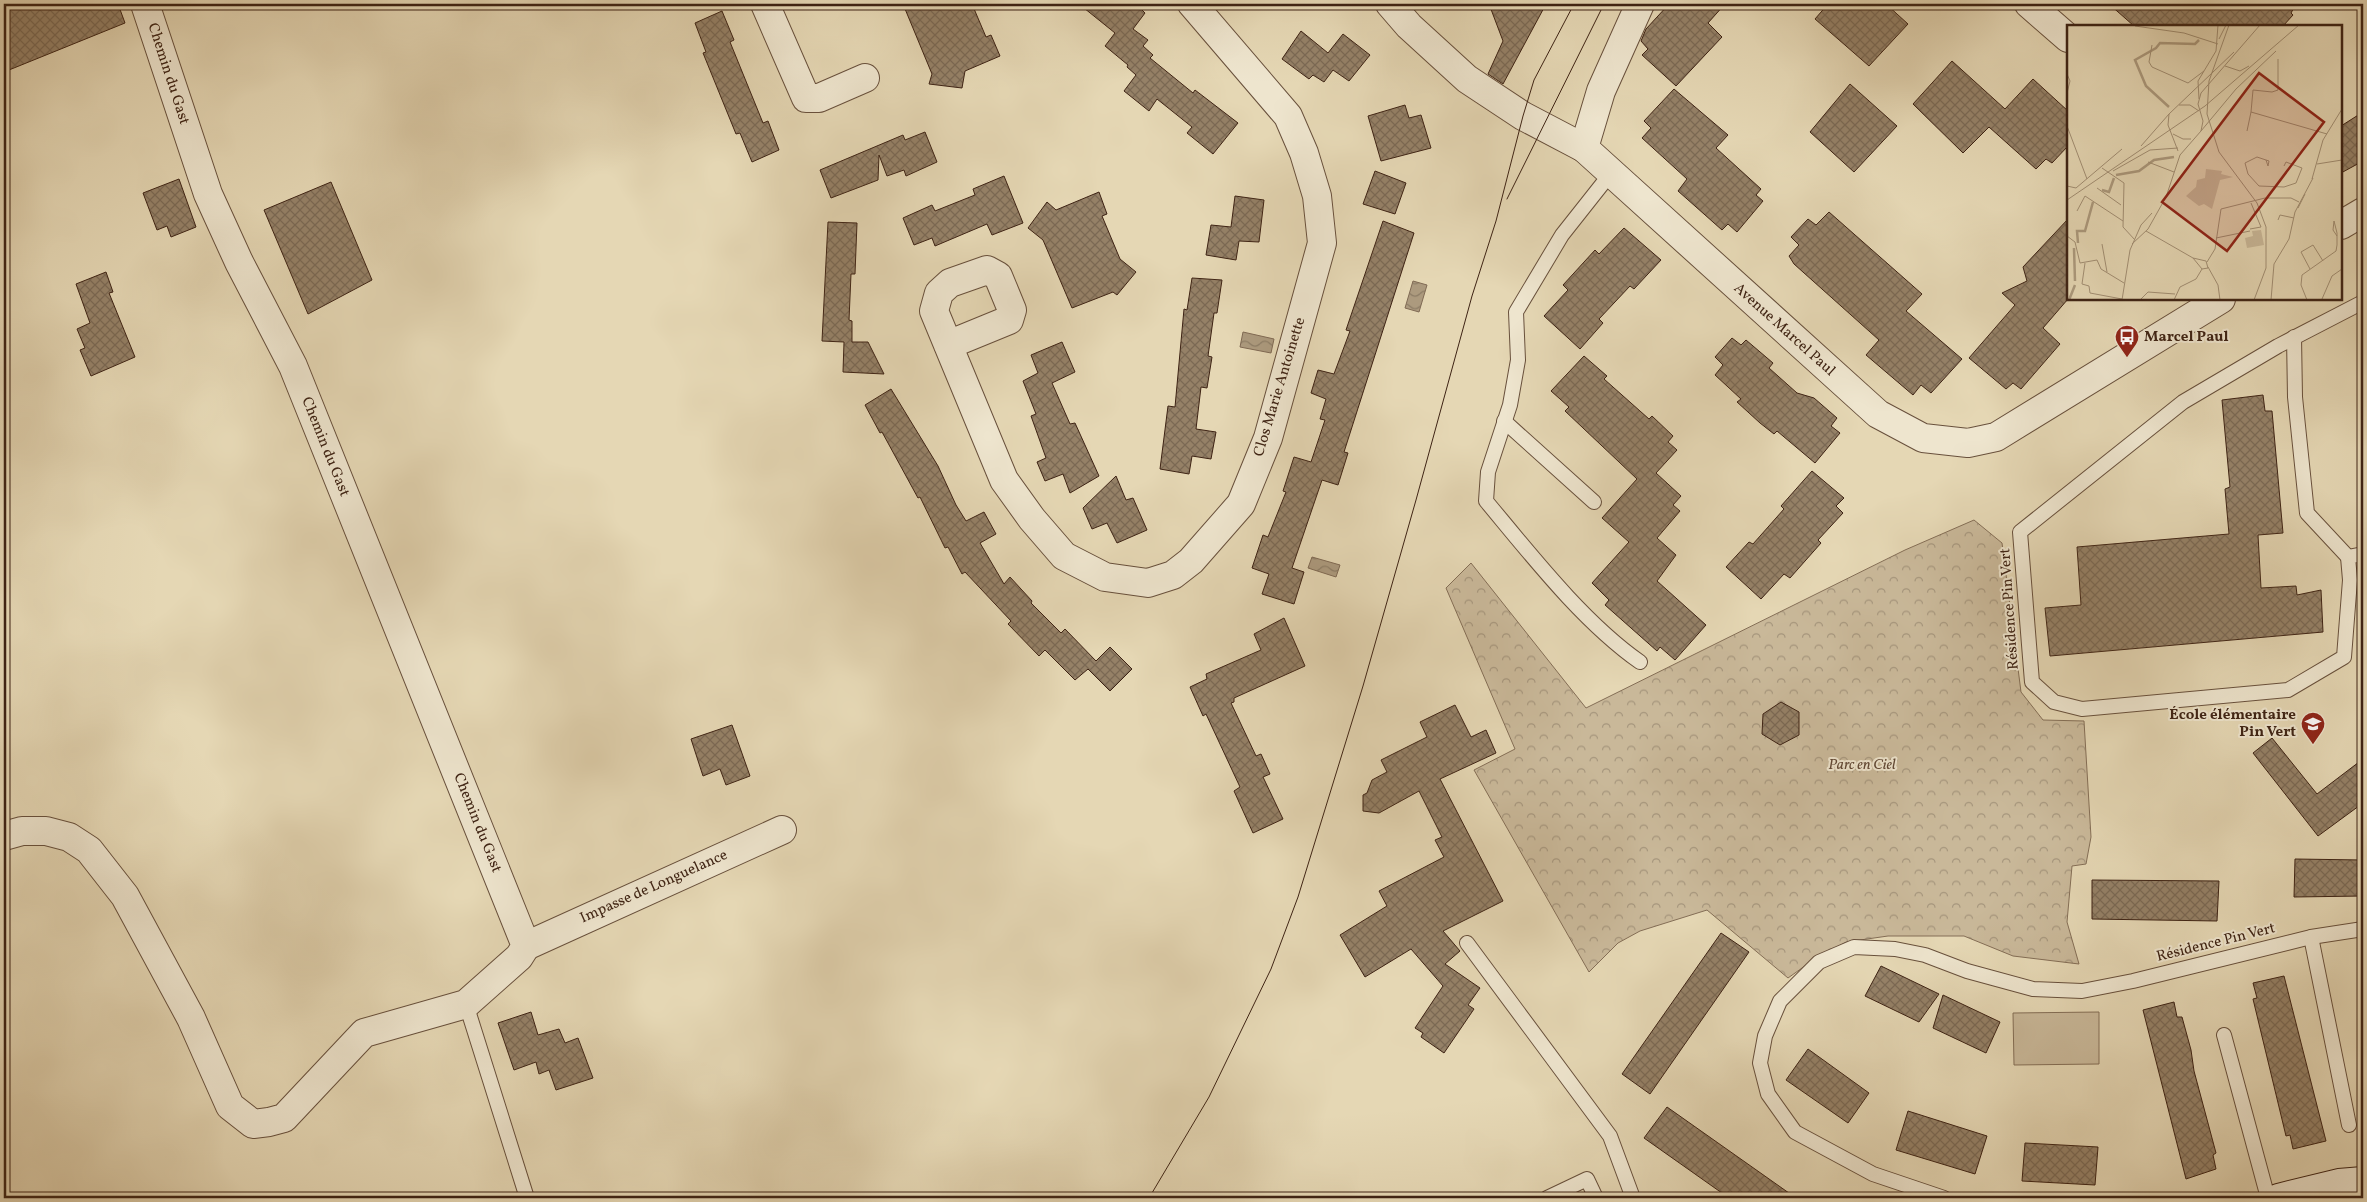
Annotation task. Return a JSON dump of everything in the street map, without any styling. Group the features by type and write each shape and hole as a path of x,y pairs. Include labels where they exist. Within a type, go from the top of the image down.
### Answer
{"street":[{"name":"Chemin du Gast","path":"145,4 208,194 239,262 293,366 526,946"},
{"path":"765,4 806,98 819,98 865,78"},
{"name":"Clos Marie Antoinette","path":"948,345 1004,480 1032,519 1064,556 1105,577 1148,583 1173,575 1191,561 1241,504 1268,438 1322,243 1317,196 1304,153 1288,116 1192,4"},
{"name":"Avenue Marcel Paul","path":"1390,4 1409,26 1467,79 1523,116 1584,148 1878,414 1923,438 1968,442 1996,437 2219,300"},
{"path":"1584,148 1601,91 1640,4"},
{"path":"2029,4 2067,37"},
{"path":"2342,224 2363,212"},
{"name":"Impasse de Longuelance","path":"526,946 782,830"},
{"path":"4,836 22,831 46,831 69,837 89,850 125,896 191,1018 230,1106 253,1124 284,1118 364,1033 466,1004 519,957 526,946"},
{"path":"2278,1198 2355,1183"}],"lane":[{"path":"1611,173 1562,235 1516,312 1518,360 1510,405 1488,472 1486,501 1550,578 1622,649 1640,662"},
{"name":"Résidence Pin Vert","path":"2348,556 2350,580 2344,657 2288,690 2082,709 2054,702 2032,682 2020,532 2183,402 2294,337 2363,302"},
{"path":"2294,337 2295,397 2308,513 2348,556 2363,554"},
{"path":"1504,421 1594,502"},
{"name":"Résidence Pin Vert","path":"1944,1198 1873,1174 1795,1132 1768,1094 1760,1063 1765,1036 1780,1001 1819,962 1854,947 1895,949 1925,955 1967,971 2032,989 2082,991 2311,937 2363,929"},
{"path":"2311,937 2349,1125"},
{"path":"1466,943 1610,1136 1633,1198"},
{"path":"466,1004 527,1198"},
{"path":"2224,1035 2268,1198"},
{"path":"1547,1198 1587,1178 1596,1198"}],"green space":[{"name":"Parc en Ciel","path":"1974,520 2002,543 2021,692 2043,720 2084,721 2091,837 2086,864 2072,866 2067,922 2079,964 2013,956 1964,936 1888,936 1846,942 1816,958 1788,978 1707,910 1640,931 1618,943 1589,972 1474,770 1515,749 1446,588 1471,563 1586,708 1905,550"},
{"path":"2099,1012 2099,1064 2014,1065 2013,1013"}],"water":[{"path":"1413,281 1427,285 1419,312 1405,308"},
{"path":"1243,332 1274,339 1271,353 1240,347"},
{"path":"1312,557 1340,565 1336,577 1308,568"}],"building":[{"path":"4,4 118,4 125,23 4,72"},
{"path":"903,4 972,4 986,37 991,35 1000,56 965,71 962,88 929,84 932,74"},
{"path":"1079,4 1136,4 1145,13 1133,29 1148,40 1143,46 1153,55 1150,58 1193,93 1195,90 1238,123 1213,154 1187,133 1192,127 1157,99 1149,111 1124,91 1136,75 1127,67 1128,65 1105,46 1115,33"},
{"path":"1489,4 1546,4 1503,84 1488,74 1503,41"},
{"path":"1669,4 1725,4 1708,23 1722,37 1676,86 1642,55 1648,49 1641,41 1646,29"},
{"path":"1828,4 1886,4 1908,24 1869,66 1815,19"},
{"path":"2109,4 2296,4 2291,13 2293,15 2284,25 2133,25"},
{"path":"722,11 734,40 730,42 763,123 768,121 779,150 752,162 740,133 736,134 703,53 706,52 695,23"},
{"path":"1301,31 1328,53 1343,34 1370,55 1349,81 1333,70 1324,82 1313,75 1309,79 1282,59"},
{"path":"1952,61 2005,109 2033,79 2067,110 2067,147 2052,163 2046,159 2036,169 1989,127 1963,153 1913,104"},
{"path":"1850,84 1897,126 1854,172 1810,132"},
{"path":"1674,89 1728,135 1716,148 1761,189 1756,195 1763,201 1737,232 1728,224 1722,230 1678,191 1687,179 1642,138 1651,128 1644,121"},
{"path":"1405,105 1409,118 1421,115 1431,148 1381,161 1368,116"},
{"path":"2363,112 2363,161 2342,172 2342,125"},
{"path":"925,132 937,162 906,176 904,170 887,176 879,155 878,180 831,198 820,170 903,135 905,140"},
{"path":"1375,171 1406,183 1395,214 1363,204"},
{"path":"1004,176 1023,223 992,235 987,224 935,246 932,238 914,245 903,218 932,205 935,211 975,195 973,189"},
{"path":"179,179 196,227 171,237 167,226 157,230 143,193"},
{"path":"331,182 372,280 308,314 264,210"},
{"path":"1099,192 1107,214 1102,216 1120,259 1136,272 1117,295 1113,292 1072,308 1043,240 1028,228 1047,202 1056,210"},
{"path":"1235,196 1264,200 1259,242 1239,241 1236,260 1206,255 1211,225 1231,227"},
{"path":"1829,212 1922,294 1906,311 1962,359 1931,393 1921,385 1913,395 1866,355 1879,340 1794,264 1789,256 1799,245 1791,237 1808,219 1816,225"},
{"path":"2067,220 2067,300 2043,328 2060,344 2021,389 2013,383 2006,389 1969,358 2015,305 2002,293 2027,281 2023,267"},
{"path":"1383,221 1414,233 1344,452 1348,453 1338,485 1322,480 1292,568 1304,572 1294,604 1262,594 1269,574 1252,568 1263,535 1268,537 1286,492 1283,491 1294,457 1311,462 1325,420 1320,419 1326,399 1311,393 1318,370 1334,374 1350,331 1346,330"},
{"path":"828,222 857,223 855,274 851,274 849,320 852,321 852,342 868,342 884,374 843,372 844,342 822,341"},
{"path":"1624,228 1661,260 1634,289 1630,286 1599,319 1603,323 1580,349 1544,316 1568,290 1563,285 1595,250 1599,254"},
{"path":"106,272 113,292 109,293 135,357 91,376 80,350 85,348 77,329 90,323 76,284"},
{"path":"1192,278 1222,280 1217,313 1214,313 1208,356 1212,357 1207,388 1201,387 1196,429 1216,432 1211,459 1192,456 1189,474 1160,469 1168,406 1175,407 1184,309 1187,310"},
{"path":"1732,338 1741,345 1746,340 1773,363 1769,368 1797,393 1814,398 1837,418 1831,426 1840,433 1815,463 1777,431 1774,434 1760,423 1737,402 1741,399 1715,375 1723,365 1715,357"},
{"path":"1062,342 1075,372 1052,383 1070,424 1075,423 1099,476 1070,493 1063,474 1045,481 1037,462 1046,458 1031,416 1036,414 1023,381 1038,373 1031,355"},
{"path":"1584,356 1607,376 1604,379 1649,419 1652,416 1673,436 1668,442 1677,450 1656,473 1681,496 1673,505 1680,511 1657,538 1676,555 1657,581 1706,625 1675,660 1660,647 1657,651 1605,605 1609,600 1592,583 1629,542 1602,518 1637,479 1565,411 1569,407 1551,391"},
{"path":"891,389 938,466 956,505 966,521 984,512 996,534 980,543 1004,584 1010,577 1032,601 1031,603 1061,633 1065,629 1096,661 1110,647 1132,669 1110,691 1088,669 1075,680 1045,650 1039,656 1008,624 1011,621 965,572 962,574 948,547 945,548 920,497 918,498 865,405"},
{"path":"2263,395 2265,411 2272,411 2283,533 2258,535 2261,588 2296,586 2297,595 2321,590 2323,632 2050,656 2045,608 2081,605 2077,547 2229,534 2225,489 2230,487 2222,400"},
{"path":"1812,471 1844,498 1836,506 1843,513 1818,540 1821,543 1790,578 1784,574 1761,599 1726,567 1749,542 1753,544 1784,509 1781,506"},
{"path":"1116,476 1126,500 1133,498 1147,530 1117,543 1107,523 1092,529 1083,508"},
{"path":"1284,618 1305,666 1234,698 1234,702 1231,703 1256,756 1261,754 1270,774 1263,777 1283,819 1253,833 1234,791 1240,787 1206,714 1203,716 1190,687 1207,679 1206,674 1261,650 1254,634"},
{"path":"1781,702 1799,712 1799,735 1780,745 1762,734 1763,714"},
{"path":"1455,705 1471,737 1486,730 1496,753 1440,779 1503,901 1443,931 1460,951 1445,964 1480,988 1468,1005 1474,1009 1444,1053 1421,1037 1423,1033 1415,1028 1443,986 1411,949 1365,977 1340,935 1387,906 1379,891 1444,857 1435,840 1442,837 1419,791 1379,813 1363,811 1363,795 1367,793 1372,780 1387,772 1381,760 1427,737 1420,722"},
{"path":"732,725 750,776 726,785 720,769 703,776 691,739"},
{"path":"2272,738 2317,794 2363,759 2363,803 2318,836 2253,753"},
{"path":"2295,859 2363,860 2363,896 2294,897"},
{"path":"2092,880 2219,881 2217,921 2092,919"},
{"path":"1721,933 1749,952 1650,1094 1622,1074"},
{"path":"1881,966 1939,994 1919,1022 1865,996"},
{"path":"2284,976 2326,1141 2293,1149 2290,1135 2286,1136 2253,999 2257,998 2253,983"},
{"path":"1943,995 2000,1022 1986,1053 1933,1028"},
{"path":"2174,1002 2177,1017 2182,1017 2216,1153 2213,1155 2216,1169 2186,1179 2143,1010"},
{"path":"531,1012 538,1035 559,1029 565,1043 578,1038 593,1078 556,1090 549,1070 539,1074 536,1062 514,1070 498,1023"},
{"path":"1808,1049 1869,1093 1848,1123 1786,1080"},
{"path":"1667,1107 1796,1198 1729,1198 1644,1138"},
{"path":"1908,1111 1987,1136 1975,1174 1896,1150"},
{"path":"2025,1143 2098,1147 2095,1185 2022,1181"}],"tram line":[{"path":"1149,1198 1209,1097 1271,969 1298,897 1363,686 1472,296 1496,221 1534,80 1574,4"},
{"path":"1507,199 1604,4"}],"place":[{"name":"Marcel Paul","path":"2127,358"},
{"name":"École élémentaire Pin Vert","path":"2313,745"}]}
